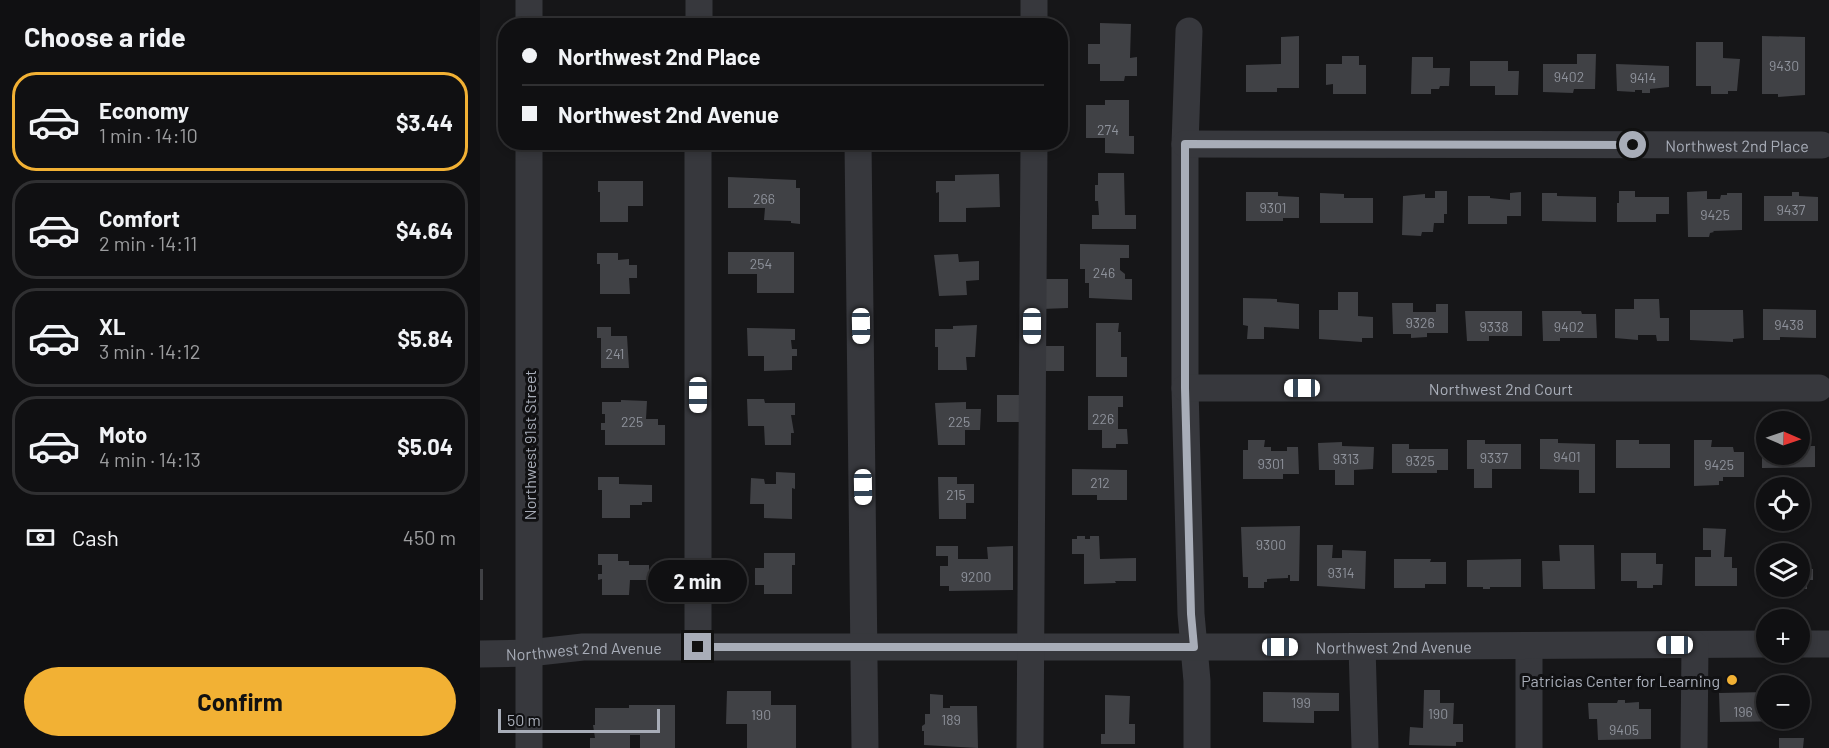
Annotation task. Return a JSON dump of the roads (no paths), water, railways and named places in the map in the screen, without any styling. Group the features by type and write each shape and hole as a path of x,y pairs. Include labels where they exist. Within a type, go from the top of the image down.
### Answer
{"street":[{"path":"529,0 529,18"},
{"path":"699,0 699,18"},
{"path":"1034,0 1034,18"},
{"path":"1189,31 1185,144 1185,388 1191,614 1197,681 1197,748"},
{"name":"Northwest 2nd Place","path":"1185,144 1822,145"},
{"name":"Northwest 91st Street","path":"529,150 529,748"},
{"path":"698,150 698,647"},
{"path":"858,150 865,748"},
{"path":"1030,748 1034,150"},
{"name":"Northwest 2nd Court","path":"1185,388 1819,388"},
{"name":"Northwest 2nd Avenue","path":"480,654 529,653 584,647 1362,647 1756,644"},
{"path":"1810,644 1829,644"},
{"path":"1694,748 1695,645"},
{"path":"1529,646 1529,748"},
{"path":"1362,647 1365,748"}],"place":[{"name":"Patricias Center for Learning","path":"1732,680"}]}
